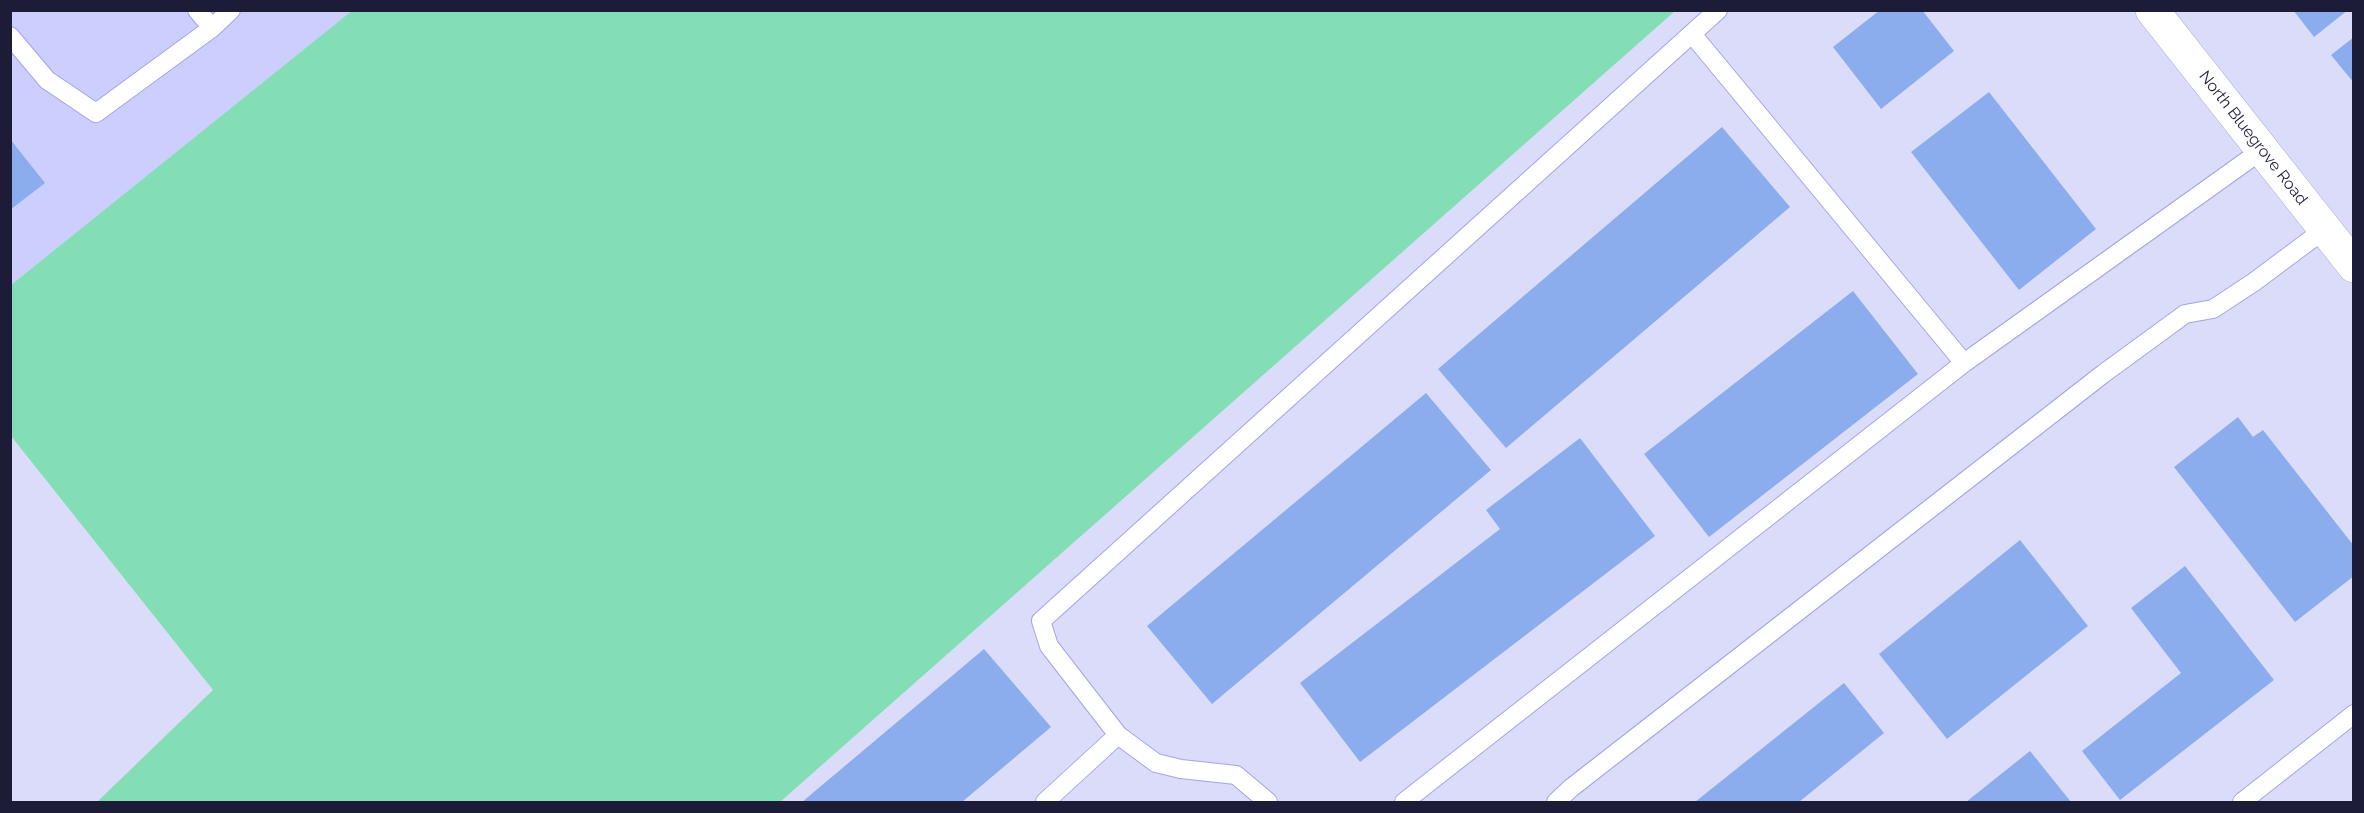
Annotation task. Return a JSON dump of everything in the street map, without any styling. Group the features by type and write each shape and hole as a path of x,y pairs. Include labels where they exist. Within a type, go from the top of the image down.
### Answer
{"street":[{"name":"North Bluegrove Road","path":"2152,10 2354,266"}],"lane":[{"path":"197,10 212,28"},
{"path":"10,36 47,80 96,112 212,28 231,10"},
{"path":"1268,802 1236,775 1181,769 1156,763 1118,735 1049,646 1041,621 1718,10"},
{"path":"1692,34 1964,363"},
{"path":"1404,802 1964,363 2262,150"},
{"path":"1556,802 2103,374 2186,314 2213,309 2254,282 2325,229"},
{"path":"2242,802 2354,714"},
{"path":"1045,802 1118,735"}],"shaded area":[{"path":"11,11 353,11 11,285"}],"green space":[{"path":"353,10 1675,11 780,802 97,802 213,690 11,436 11,285"}],"building":[{"path":"1880,10 1922,10 1954,51 1881,109 1833,47"},
{"path":"2293,10 2348,10 2314,37"},
{"path":"2354,37 2354,83 2331,55"},
{"path":"1989,92 2096,229 2019,290 1911,152"},
{"path":"1722,127 1790,207 1506,448 1438,369"},
{"path":"10,139 45,183 10,210"},
{"path":"1853,291 1918,374 1709,537 1644,454"},
{"path":"1426,393 1491,470 1212,704 1147,626"},
{"path":"2238,417 2253,437 2263,430 2354,546 2354,576 2295,622 2174,467"},
{"path":"1580,438 1655,536 1360,762 1300,683 1500,529 1486,510"},
{"path":"2020,540 2088,626 1947,739 1879,654"},
{"path":"2185,566 2274,680 2120,800 2082,751 2181,673 2131,608"},
{"path":"984,649 1051,727 962,802 802,802"},
{"path":"1844,683 1884,733 1799,802 1695,802"},
{"path":"2030,751 2071,802 1966,802"}]}
